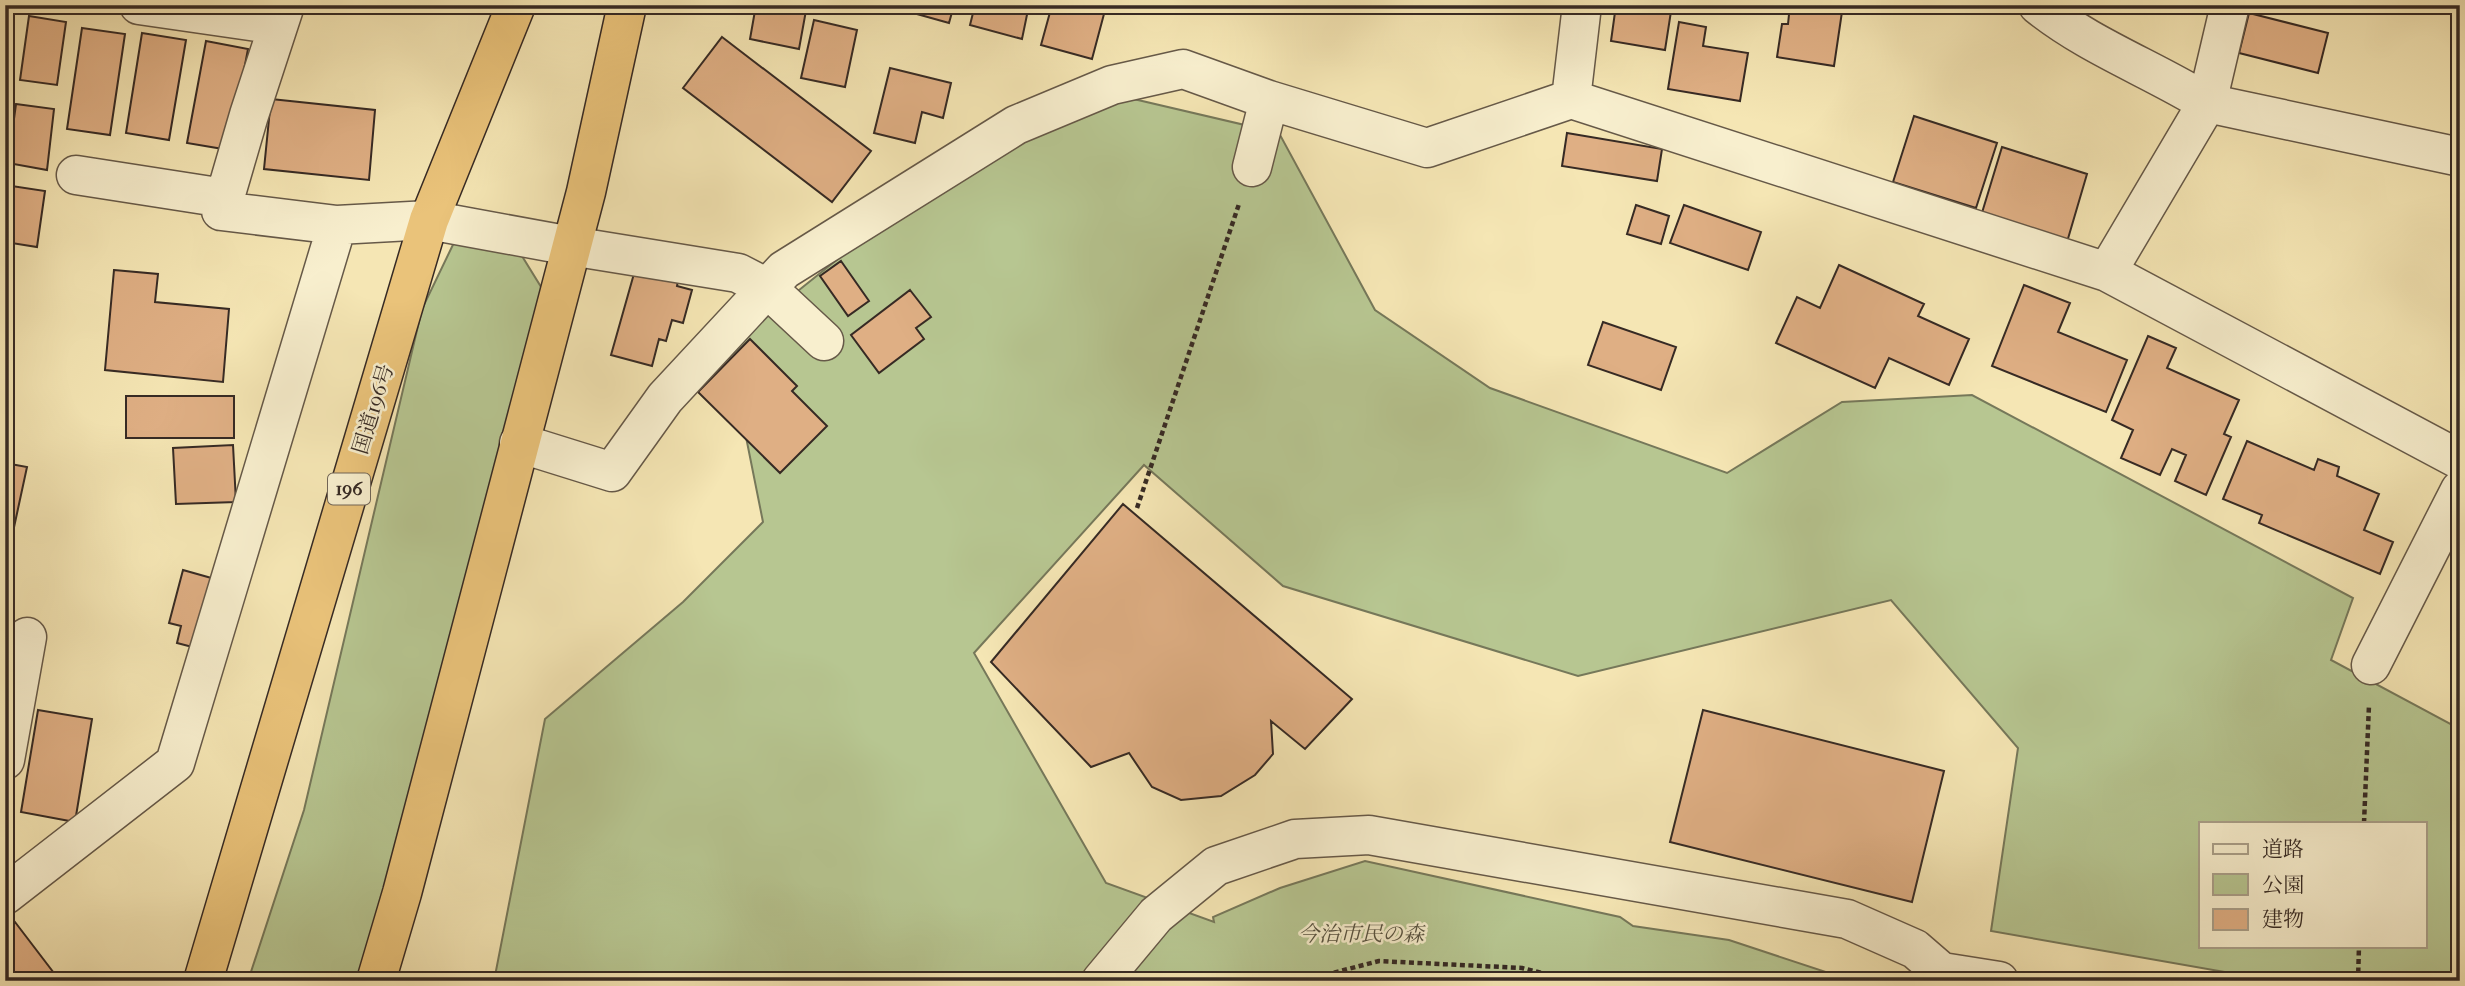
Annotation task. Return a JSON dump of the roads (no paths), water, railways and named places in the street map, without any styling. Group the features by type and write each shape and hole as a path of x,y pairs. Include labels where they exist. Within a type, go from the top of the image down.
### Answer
{"highway":[{"name":"国道196号","path":"204,981 429,220 516,5"},
{"path":"376,981 402,893 586,192 627,5"}],"street":[{"path":"139,5 282,15 248,115 221,211 337,225 429,220 738,273 767,288 824,341"},
{"path":"1571,99 1582,5"},
{"path":"2038,5 2061,24 2207,103 2460,157"},
{"path":"2107,272 2207,103 2230,5"},
{"path":"519,443 612,472 665,398 784,270 1016,125 1112,85 1183,69 1269,100 1427,148 1571,99 2107,272 2460,460"},
{"path":"1252,167 1269,100"},
{"path":"76,175 225,198"},
{"path":"5,895 175,763 337,225"},
{"path":"2371,665 2460,490"},
{"path":"5,761 27,637"},
{"path":"1101,981 1156,915 1216,866 1295,839 1369,835 1847,919 1915,948 1947,976 1999,981"}],"park label":[{"name":"今治市民の森","path":"1361,934"}]}
